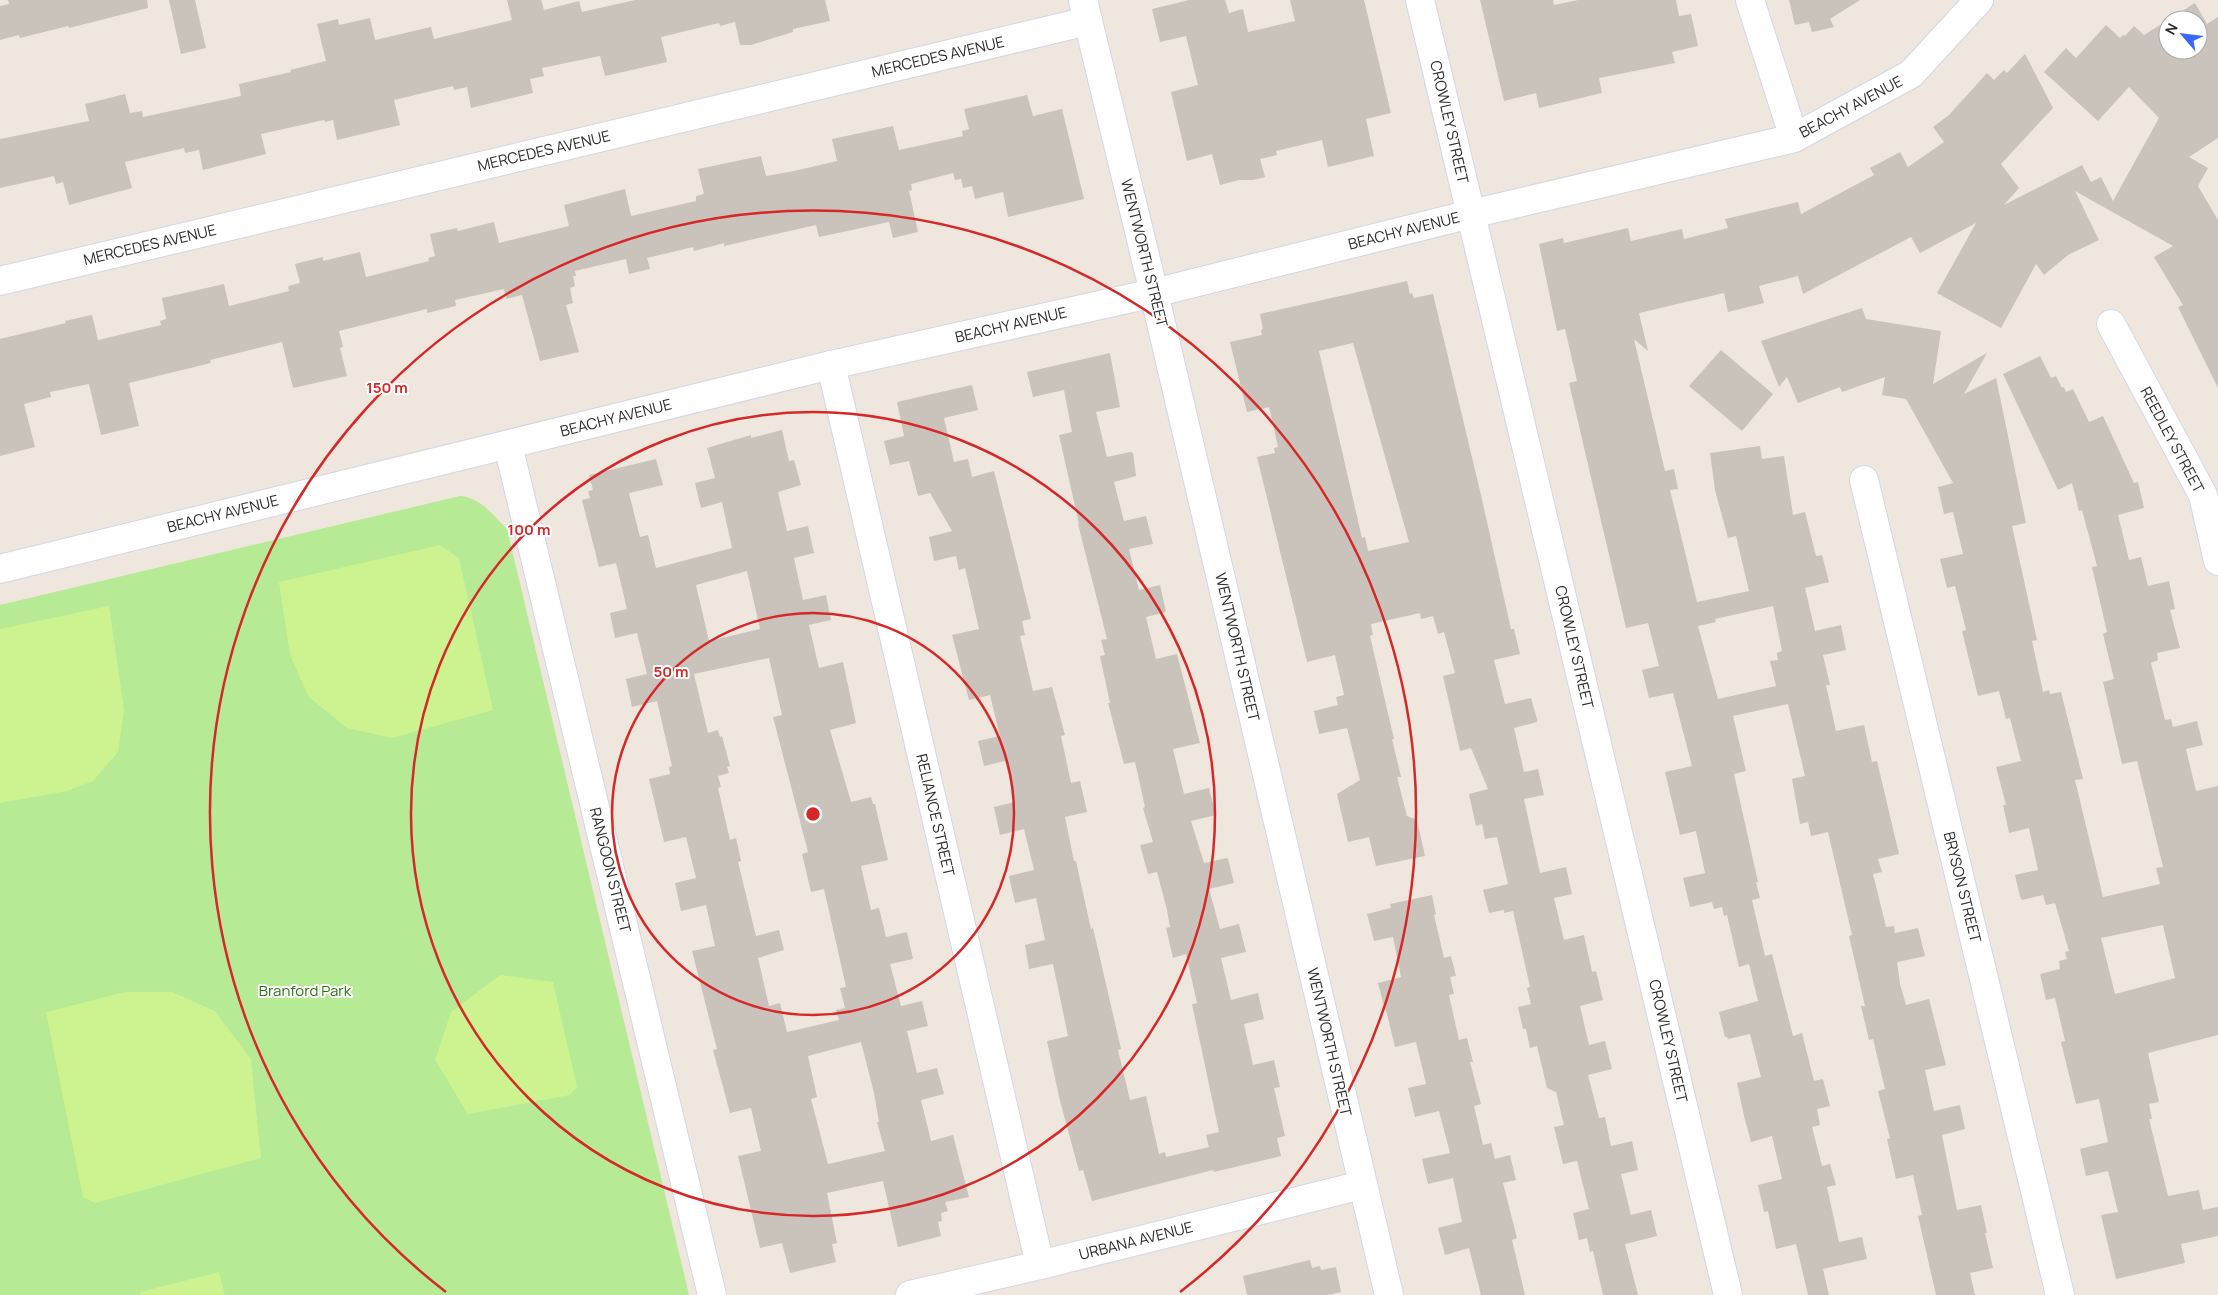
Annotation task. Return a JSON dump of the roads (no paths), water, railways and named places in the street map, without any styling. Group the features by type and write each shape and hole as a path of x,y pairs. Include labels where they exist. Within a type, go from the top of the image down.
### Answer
{"street":[{"name":"CROWLEY STREET","path":"1420,0 1728,1295"},
{"path":"1750,0 1794,138"},
{"name":"BEACHY AVENUE","path":"0,569 831,366 1154,293 1471,214 1794,138 1911,74 1979,0"},
{"name":"MERCEDES AVENUE","path":"0,281 1085,11"},
{"name":"WENTWORTH STREET","path":"1085,11 1154,293 1389,1295"},
{"name":"REEDLEY STREET","path":"2111,324 2203,495 2218,561"},
{"name":"RELIANCE STREET","path":"831,366 1040,1265"},
{"name":"RANGOON STREET","path":"508,445 712,1295"},
{"name":"BRYSON STREET","path":"1864,480 2060,1295"},
{"name":"URBANA AVENUE","path":"910,1295 1040,1265 1362,1185"}],"park label":[{"name":"Branford Park","path":"305,991"}]}
